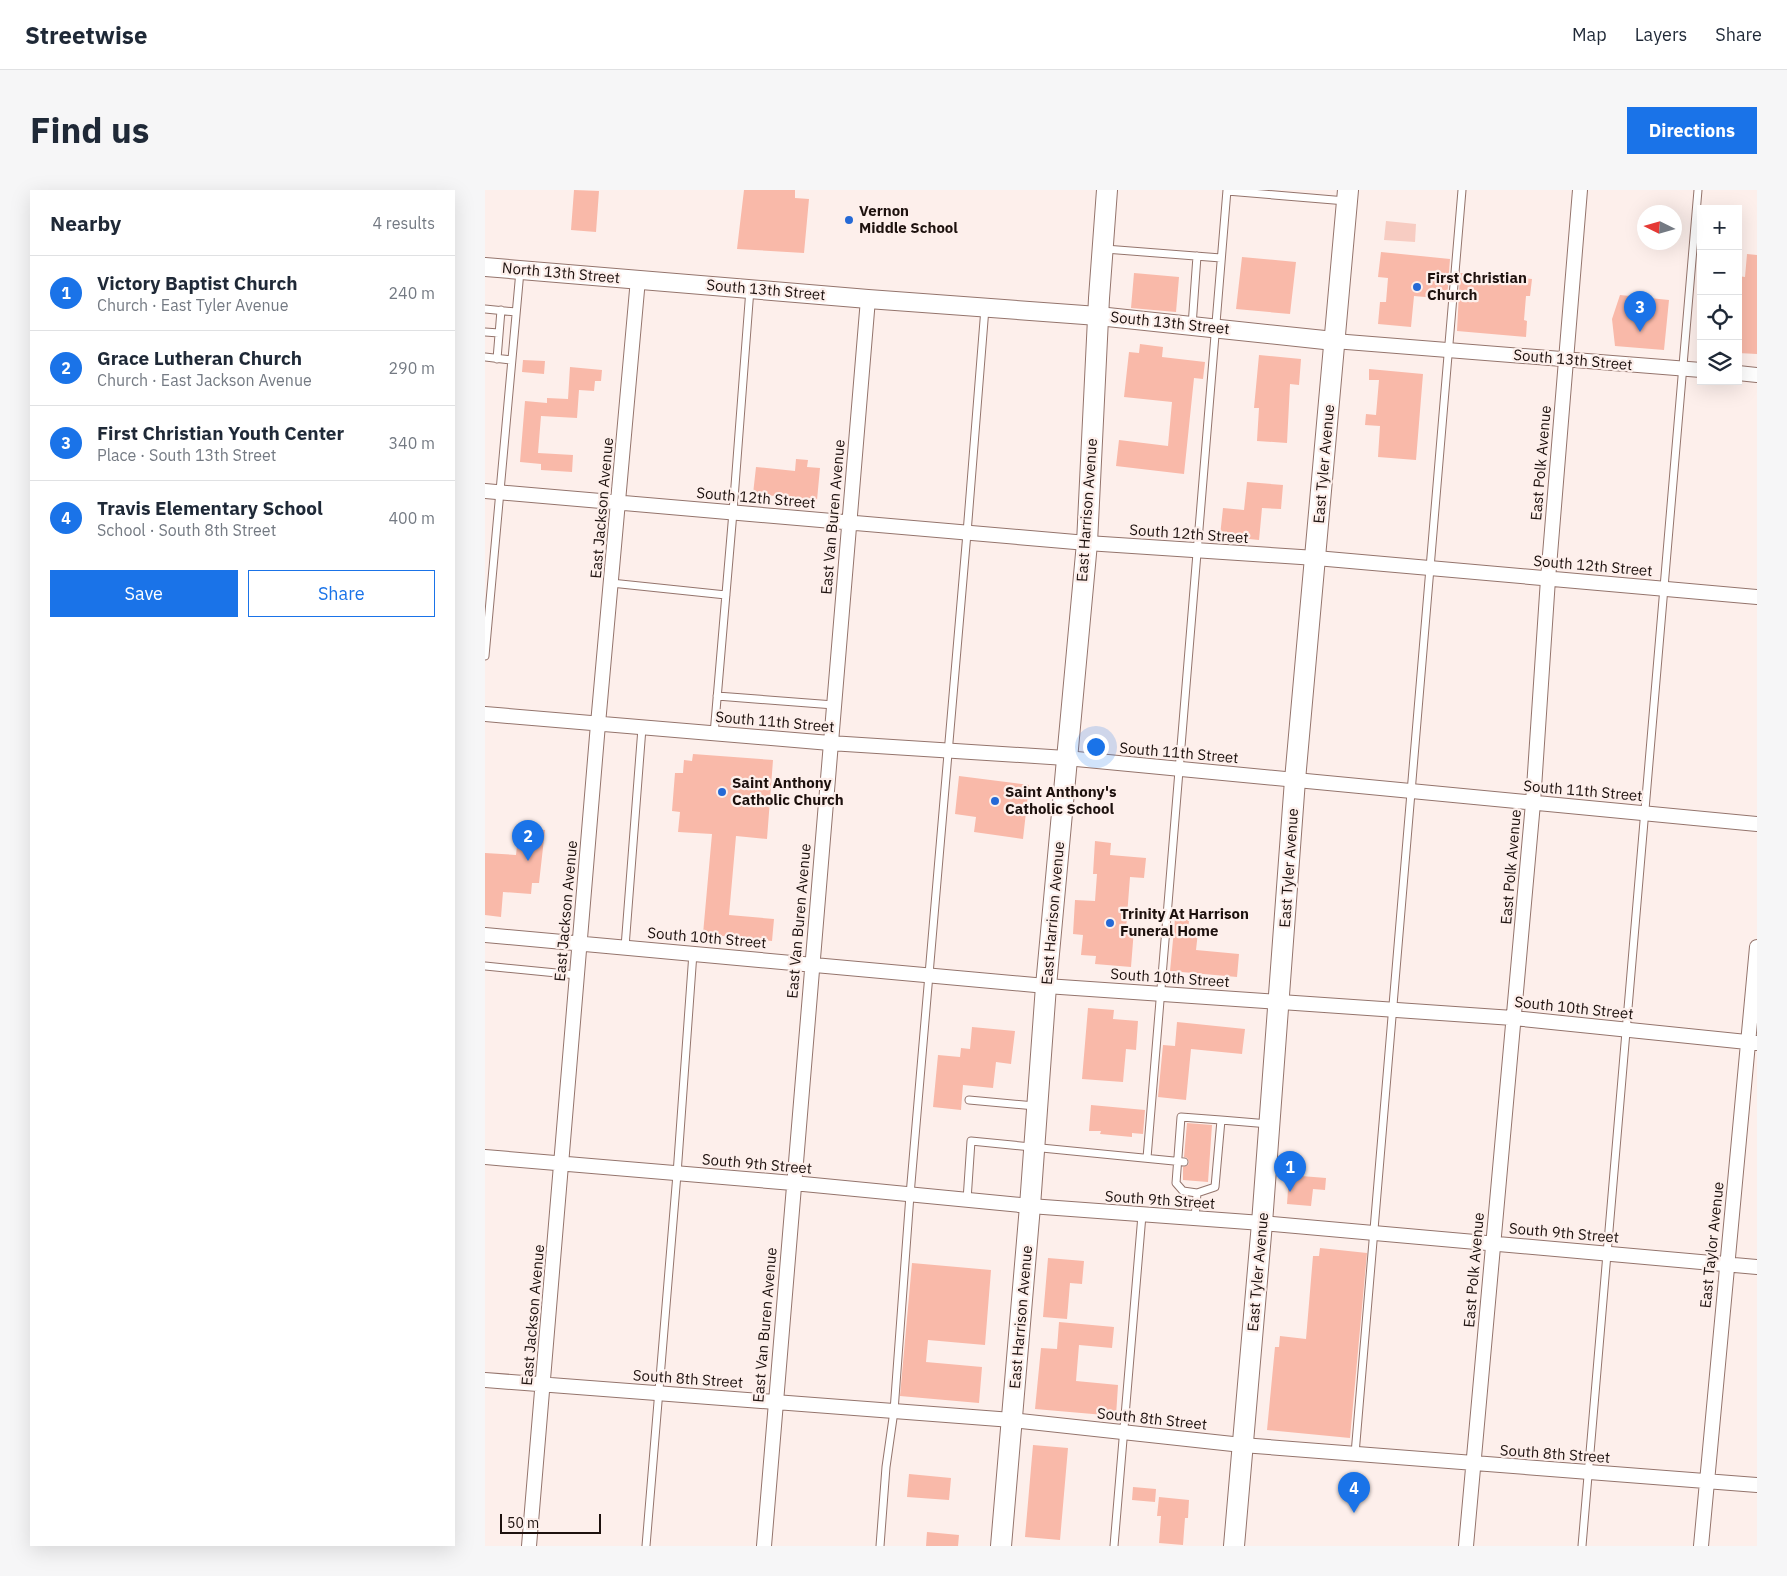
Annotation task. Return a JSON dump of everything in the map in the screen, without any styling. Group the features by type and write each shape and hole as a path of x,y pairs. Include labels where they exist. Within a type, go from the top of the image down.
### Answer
{"main road":[{"name":"East Harrison Avenue","path":"1001,1546 1035,1148 1046,986 1087,543 1098,316 1107,190"},
{"name":"East Tyler Avenue","path":"1234,1546 1270,1124 1295,780 1347,196"}],"street":[{"name":"East Polk Avenue","path":"1466,1546 1533,803 1548,579 1580,190"},
{"name":"North 13th Street","path":"485,267 638,279"},
{"name":"South 13th Street","path":"638,279 1098,316 1334,341 1697,370"},
{"name":"East Jackson Avenue","path":"529,1546 598,724 638,279"},
{"name":"East Van Buren Avenue","path":"764,1546 868,299"},
{"path":"1742,374 1757,375"},
{"name":"South 12th Street","path":"485,491 1087,543 1316,558 1757,597"},
{"name":"South 11th Street","path":"485,714 830,743 1066,758 1757,824"},
{"name":"South 10th Street","path":"485,935 1046,986 1513,1018 1753,1042"},
{"name":"East Taylor Avenue","path":"1701,1546 1726,1264 1753,1042 1757,947"},
{"name":"South 9th Street","path":"485,1157 793,1183 1030,1206 1262,1223 1757,1267"},
{"name":"South 8th Street","path":"485,1380 1012,1420 1242,1445 1355,1455 1757,1485"}],"lane":[{"path":"1147,1158 1227,190 1347,196"},
{"path":"1355,1455 1462,190"},
{"path":"1582,1546 1698,190"},
{"path":"1102,249 1221,258"},
{"path":"1192,326 1197,256"},
{"path":"485,656 520,270"},
{"path":"714,734 750,289"},
{"path":"880,1546 886,1467 894,1411 910,1194 985,307"},
{"path":"485,309 516,312"},
{"path":"497,358 501,310"},
{"path":"485,332 499,333"},
{"path":"485,357 511,360"},
{"path":"611,583 726,596"},
{"path":"717,696 833,705"},
{"path":"625,947 642,728"},
{"path":"646,1546 677,1174 693,953"},
{"path":"485,966 577,975"},
{"path":"969,1100 1037,1106"},
{"path":"1221,1120 1215,1142 1213,1164 1215,1187 1197,1193 1183,1190 1176,1184 1183,1139 1181,1117 1221,1120 1270,1124"},
{"path":"967,1200 971,1141 1181,1161"},
{"path":"1195,1218 1197,1193"},
{"path":"1114,1546 1142,1215"}],"shaded area":[{"path":"1386,221 1416,224 1415,242 1384,240"}],"building":[{"path":"574,190 599,191 596,232 571,230"},
{"path":"744,190 795,190 795,198 809,199 804,253 737,249"},
{"name":"First Christian Church","path":"1381,252 1450,259 1447,299 1414,296 1411,327 1378,324 1380,302 1386,302 1388,278 1378,277"},
{"path":"1747,254 1757,255 1757,354 1742,353 1742,277 1745,277"},
{"path":"1242,257 1296,262 1290,314 1236,309"},
{"path":"1134,273 1179,277 1176,312 1131,308"},
{"name":"First Christian Church","path":"1460,273 1532,279 1530,296 1526,296 1524,320 1527,321 1526,337 1457,331"},
{"path":"1620,295 1669,300 1664,350 1615,346 1612,319"},
{"path":"1140,344 1163,347 1162,357 1205,362 1203,379 1194,378 1184,474 1116,466 1119,440 1168,446 1172,402 1124,397 1129,352 1139,353"},
{"path":"1259,355 1301,359 1299,385 1290,384 1287,443 1257,441 1259,408 1254,408"},
{"path":"523,360 545,361 544,374 522,372"},
{"path":"570,367 602,370 601,381 595,381 594,391 579,390 577,418 541,416 538,453 573,455 572,472 541,470 541,464 520,462 525,401 547,403 547,398 568,399"},
{"path":"1369,369 1423,374 1416,460 1378,457 1380,426 1365,425 1366,414 1376,415 1379,380 1369,380"},
{"path":"796,459 808,460 807,467 820,468 817,500 753,494 756,467 795,471"},
{"path":"1247,482 1283,485 1281,509 1262,508 1259,540 1220,536 1223,508 1244,510"},
{"name":"Saint Anthony Catholic Church","path":"693,754 773,760 767,839 736,836 729,915 774,919 772,941 703,934 712,834 678,832 680,812 672,811 675,773 683,773 684,760 692,761"},
{"path":"959,776 1029,785 1023,839 974,832 976,817 955,814"},
{"path":"519,828 545,830 539,883 532,883 531,894 503,892 501,917 485,915 485,853 516,855"},
{"path":"1095,841 1111,843 1110,855 1146,858 1144,878 1130,877 1126,929 1134,929 1131,967 1095,964 1096,956 1081,955 1083,935 1073,934 1075,900 1095,901 1097,874 1093,874"},
{"path":"1175,919 1189,920 1188,932 1198,932 1196,950 1239,954 1237,977 1170,971"},
{"path":"1088,1008 1114,1010 1113,1019 1138,1021 1136,1050 1126,1049 1123,1082 1082,1079"},
{"path":"1177,1022 1245,1029 1242,1054 1191,1049 1186,1100 1158,1097 1163,1045 1175,1046"},
{"path":"972,1027 1015,1031 1011,1064 996,1062 993,1088 963,1085 961,1110 933,1107 938,1055 960,1057 961,1048 970,1049"},
{"path":"1091,1105 1145,1110 1143,1134 1132,1133 1132,1137 1100,1134 1101,1131 1089,1131"},
{"path":"1187,1123 1212,1125 1208,1182 1183,1180 1183,1167 1188,1165 1189,1162 1184,1157"},
{"path":"1289,1175 1326,1178 1325,1190 1313,1189 1311,1206 1287,1204"},
{"path":"1320,1248 1367,1253 1350,1438 1267,1430 1275,1347 1279,1347 1280,1336 1306,1339 1313,1256 1319,1256"},
{"path":"1048,1258 1084,1261 1082,1284 1070,1283 1067,1319 1043,1317"},
{"path":"912,1263 991,1270 985,1345 928,1340 926,1362 982,1367 979,1403 900,1396"},
{"path":"1059,1322 1114,1327 1112,1348 1079,1345 1076,1381 1118,1385 1116,1416 1035,1409 1041,1348 1057,1349"},
{"path":"1033,1445 1068,1448 1060,1540 1025,1537"},
{"path":"909,1474 951,1478 949,1500 907,1497"},
{"path":"1133,1487 1156,1489 1155,1502 1132,1500"},
{"path":"1159,1497 1189,1500 1188,1518 1185,1518 1183,1545 1159,1543 1161,1516 1157,1516"},
{"path":"927,1532 959,1535 958,1546 926,1546"}],"place":[{"name":"Vernon Middle School","path":"849,220"},
{"name":"First Christian Church","path":"1417,287"},
{"name":"First Christian Youth Center","path":"1640,332"},
{"name":"Saint Anthony Catholic Church","path":"722,792"},
{"name":"Saint Anthony's Catholic School","path":"995,801"},
{"name":"Grace Lutheran Church","path":"528,861"},
{"name":"Trinity At Harrison Funeral Home","path":"1110,923"},
{"name":"Victory Baptist Church","path":"1290,1192"},
{"name":"Travis Elementary School","path":"1354,1513"}]}
